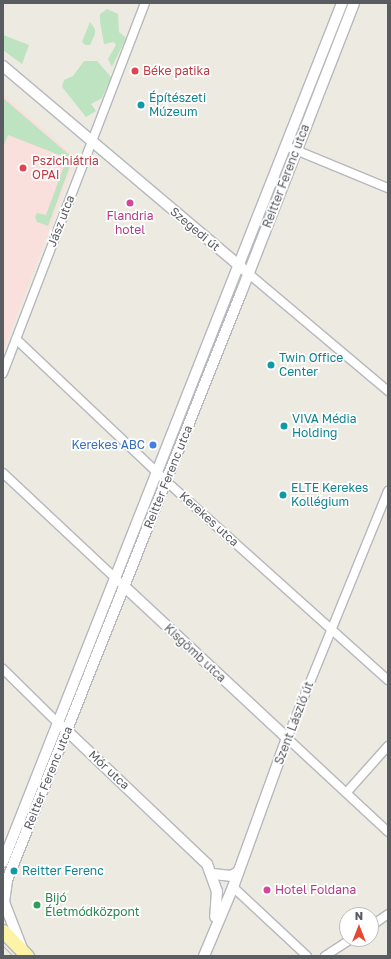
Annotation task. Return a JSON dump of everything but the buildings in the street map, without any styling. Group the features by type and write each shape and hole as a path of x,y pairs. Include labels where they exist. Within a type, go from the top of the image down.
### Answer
{"main road":[{"path":"3,931 25,954"}],"street":[{"name":"Jász utca","path":"3,373 145,3"},
{"name":"Reitter Ferenc utca","path":"3,862 116,579 342,3"},
{"name":"Reitter Ferenc utca","path":"25,954 4,902 6,885 249,274 354,3"},
{"name":"Szegedi út","path":"3,66 388,391"},
{"path":"286,146 388,188"},
{"name":"Kerekes utca","path":"16,338 157,472 388,680"},
{"path":"190,389 201,393"},
{"name":"Kisgömb utca","path":"3,473 124,587 347,792 388,832"},
{"name":"Szent László út","path":"204,956 213,931 233,886 287,738 388,491"},
{"name":"Mór utca","path":"3,669 58,723 186,842 213,874 217,891 213,931"},
{"path":"347,792 388,746"},
{"path":"213,874 231,876 238,872"},
{"path":"233,886 307,956"},
{"path":"379,920 388,914"},
{"path":"325,956 339,947"}],"shaded area":[{"path":"3,94 76,158 3,352"}],"green space":[{"path":"107,9 118,14 119,32 126,38 112,67 108,59 116,45 114,42 104,44 100,21 100,14"},
{"path":"90,22 95,29 95,34 90,45 85,45 82,42"},
{"path":"3,35 29,45 22,64 3,50"},
{"path":"84,61 97,61 111,77 102,98 91,104 96,111 86,117 62,87 64,80 73,76"},
{"path":"3,98 73,158 48,226 37,222 35,217 37,213 46,215 67,158 8,135 3,147"}],"tram line":[{"path":"3,946 13,956"}],"place":[{"name":"Béke patika","path":"135,71"},
{"name":"Építészeti Múzeum","path":"141,105"},
{"name":"Pszichiátria OPAI","path":"23,168"},
{"name":"Flandria hotel","path":"130,203"},
{"name":"Twin Office Center","path":"271,365"},
{"name":"VIVA Média Holding","path":"284,426"},
{"name":"Kerekes ABC","path":"153,445"},
{"name":"ELTE Kerekes Kollégium","path":"283,495"},
{"name":"Reitter Ferenc","path":"14,871"},
{"name":"Hotel Foldana","path":"267,890"},
{"name":"Bijó Életmódközpont","path":"37,905"}]}
